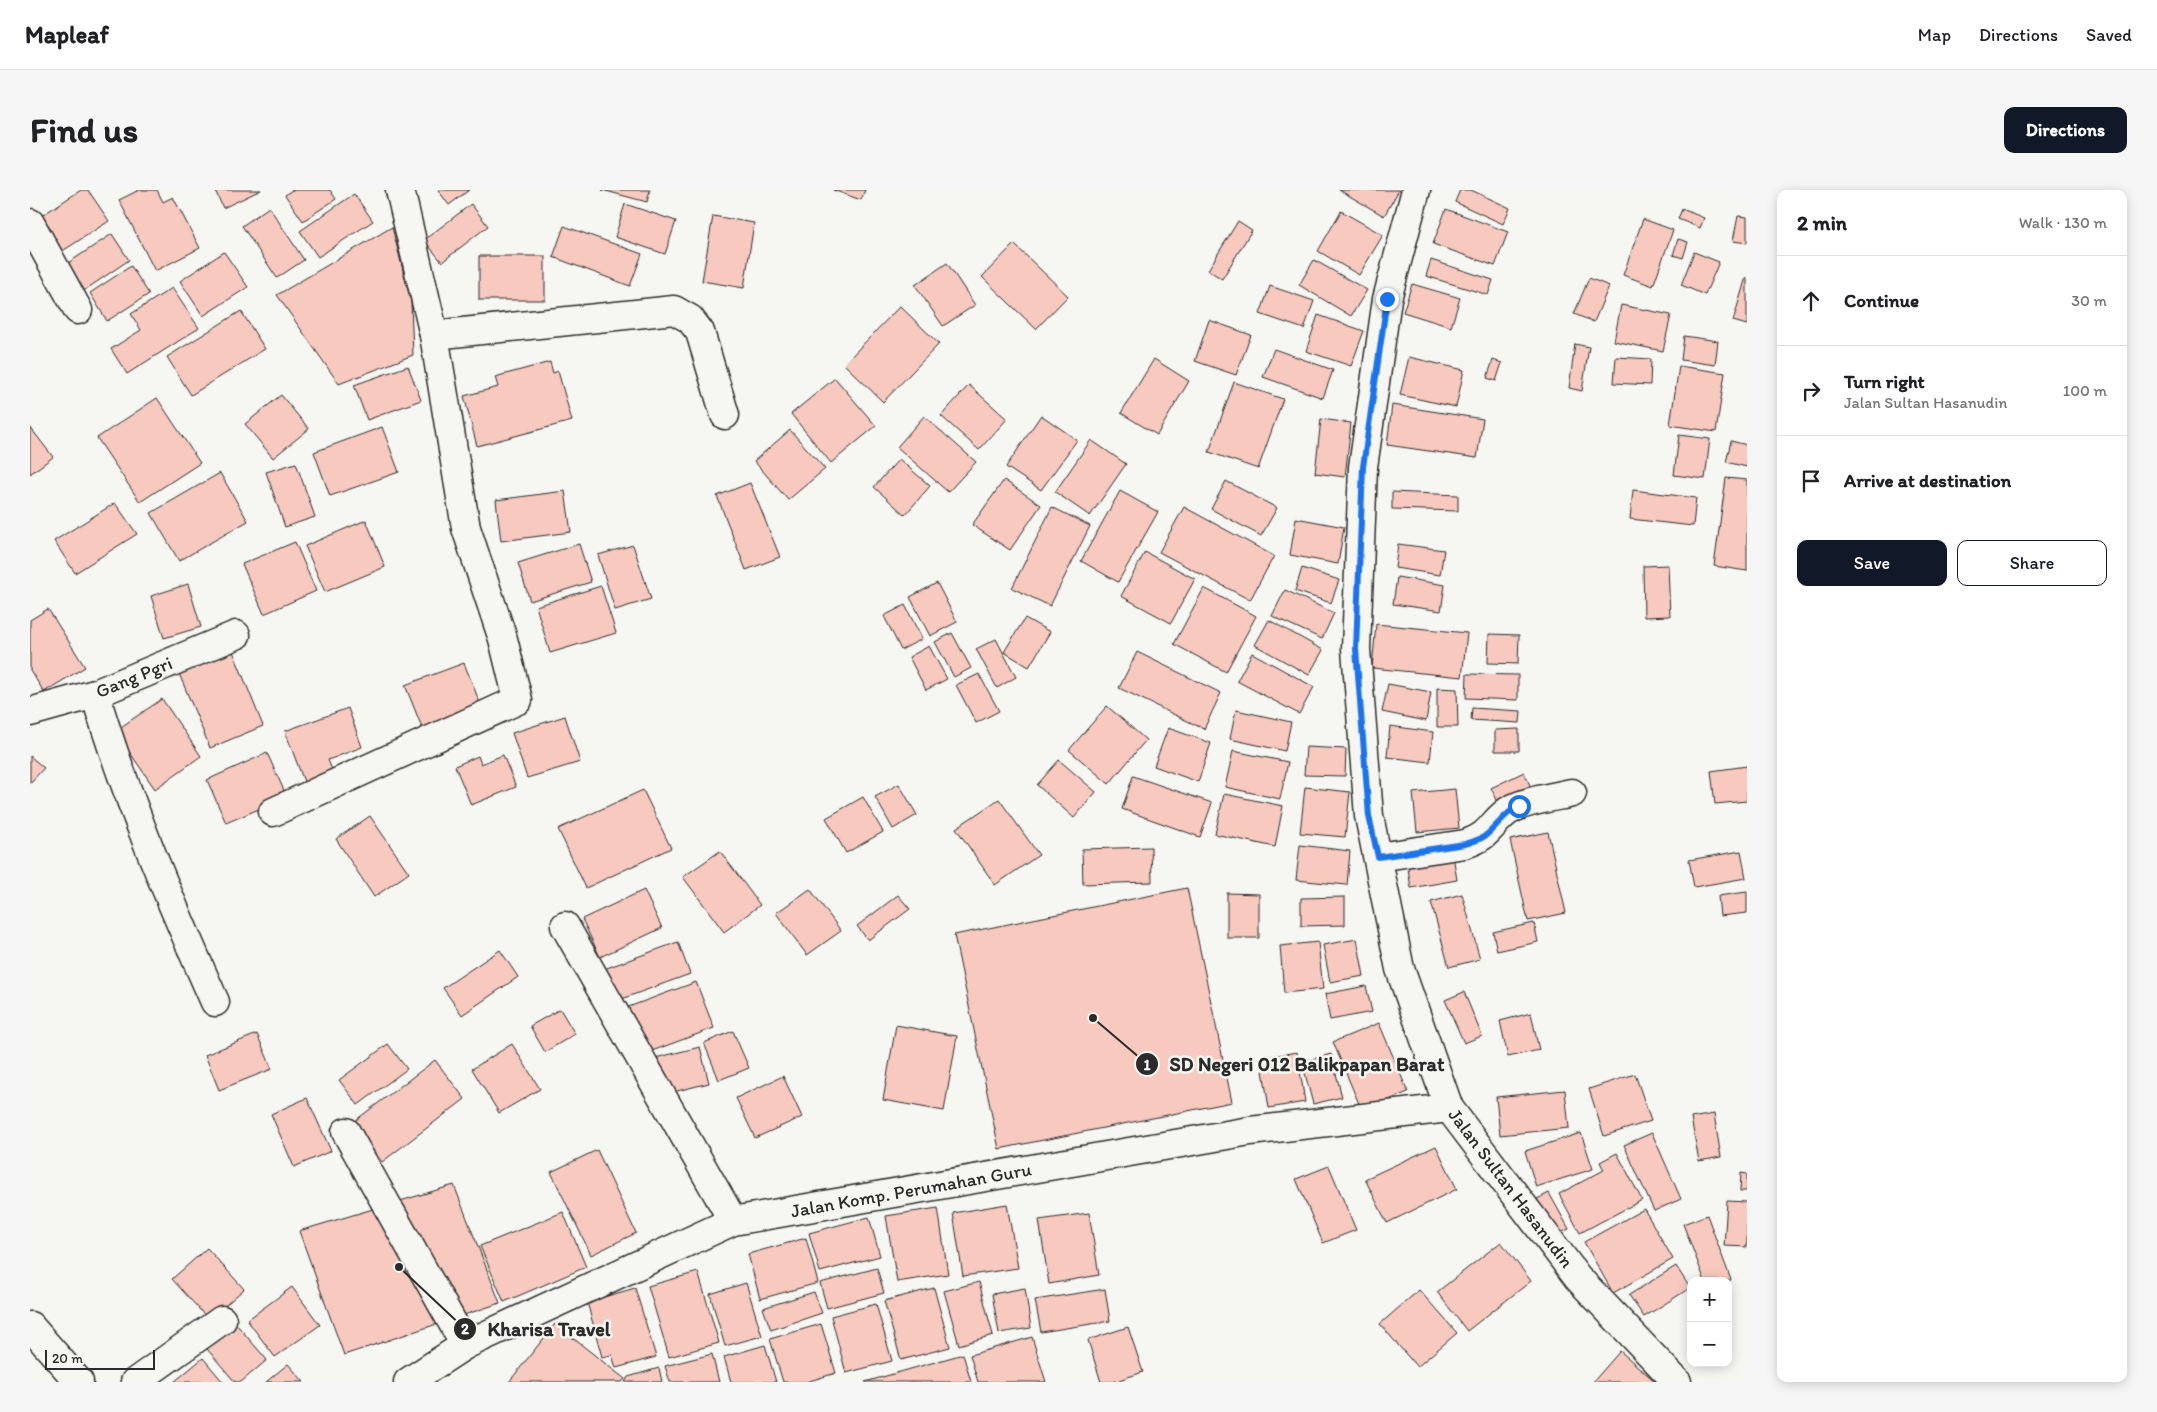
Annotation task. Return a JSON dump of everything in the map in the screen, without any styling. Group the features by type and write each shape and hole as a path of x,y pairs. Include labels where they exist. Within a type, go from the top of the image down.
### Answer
{"street":[{"path":"273,812 518,700 503,639 466,528 434,335 400,190"},
{"name":"Jalan Sultan Hasanudin","path":"1416,190 1387,299 1363,467 1356,649 1369,816 1400,970 1449,1108 1578,1278 1652,1358 1677,1382"},
{"path":"30,224 78,310"},
{"path":"434,335 674,310 690,319 700,332 725,415"},
{"name":"Gang Pgri","path":"30,712 94,694 236,635"},
{"path":"94,694 113,754 152,857 215,1002"},
{"path":"1378,857 1470,842 1484,837 1510,810 1572,793"},
{"path":"565,926 732,1221"},
{"name":"Jalan Komp. Perumahan Guru","path":"408,1382 465,1345 732,1221 1250,1131 1449,1108"},
{"path":"346,1132 465,1345"},
{"path":"135,1382 222,1320"},
{"path":"30,1326 79,1382"}],"building":[{"path":"81,190 88,190 109,221 61,252 38,218"},
{"path":"139,190 157,190 163,202 173,197 200,248 155,271 119,200"},
{"path":"215,190 261,190 223,208"},
{"path":"292,190 330,190 336,199 303,221 285,195"},
{"path":"438,190 469,190 449,205"},
{"path":"602,190 650,190 647,202"},
{"path":"833,190 865,190 861,200"},
{"path":"1339,190 1399,190 1384,216"},
{"path":"1460,190 1471,190 1510,208 1503,224 1455,202"},
{"path":"354,194 373,221 318,257 300,231"},
{"path":"471,204 488,226 442,262 424,240"},
{"path":"625,204 676,221 665,254 615,237"},
{"path":"269,207 304,260 277,278 242,226"},
{"path":"1446,209 1508,232 1495,266 1433,244"},
{"path":"1682,209 1704,218 1700,228 1678,219"},
{"path":"1341,211 1383,235 1359,275 1318,251"},
{"path":"713,216 754,223 744,288 702,281"},
{"path":"1738,216 1747,217 1747,243 1733,241"},
{"path":"1643,219 1673,230 1653,286 1623,275"},
{"path":"1238,221 1252,230 1222,279 1208,270"},
{"path":"564,226 642,254 630,286 553,257"},
{"path":"392,227 411,302 413,355 339,384 277,295"},
{"path":"112,234 129,260 76,296 59,269"},
{"path":"1678,239 1688,242 1683,258 1673,255"},
{"path":"1014,244 1068,296 1036,329 982,277"},
{"path":"224,252 248,287 203,316 180,281"},
{"path":"1694,252 1719,262 1705,295 1681,285"},
{"path":"479,256 545,256 545,300 479,300"},
{"path":"1314,260 1367,290 1351,316 1299,285"},
{"path":"1431,260 1493,280 1488,295 1426,276"},
{"path":"947,263 975,305 943,326 915,285"},
{"path":"131,266 149,294 107,321 90,293"},
{"path":"1589,278 1609,286 1594,322 1574,314"},
{"path":"1747,278 1747,325 1733,321"},
{"path":"1412,284 1460,298 1451,327 1403,312"},
{"path":"1270,286 1314,301 1304,329 1260,314"},
{"path":"172,288 199,328 127,374 111,349 141,330 131,314"},
{"path":"1621,305 1671,315 1663,351 1614,341"},
{"path":"900,306 939,344 883,402 844,364"},
{"path":"241,311 265,349 191,395 167,357"},
{"path":"1318,315 1364,331 1351,366 1306,351"},
{"path":"1209,320 1251,335 1236,375 1195,361"},
{"path":"1684,336 1718,341 1715,365 1681,360"},
{"path":"1575,344 1589,347 1582,391 1569,388"},
{"path":"1274,349 1333,370 1323,398 1263,377"},
{"path":"1409,357 1464,370 1456,407 1400,395"},
{"path":"1616,357 1651,359 1650,385 1614,383"},
{"path":"1154,359 1189,381 1157,435 1121,413"},
{"path":"1493,360 1502,363 1496,381 1487,378"},
{"path":"550,362 553,373 558,371 572,421 477,446 464,396 498,387 495,377"},
{"path":"408,366 421,400 367,420 354,385"},
{"path":"1679,366 1725,373 1716,432 1670,425"},
{"path":"835,378 876,426 831,463 791,414"},
{"path":"1234,382 1283,399 1258,469 1209,452"},
{"path":"969,385 1007,419 979,450 941,416"},
{"path":"281,395 309,429 273,458 245,424"},
{"path":"157,398 200,463 140,502 97,438"},
{"path":"1392,405 1483,419 1477,458 1387,445"},
{"path":"1041,415 1077,440 1041,490 1006,467"},
{"path":"924,416 976,462 948,492 897,447"},
{"path":"1321,419 1351,423 1345,477 1315,473"},
{"path":"30,427 53,457 30,474"},
{"path":"382,427 399,472 330,496 314,452"},
{"path":"790,430 825,469 788,500 754,461"},
{"path":"1679,435 1710,439 1705,479 1674,475"},
{"path":"1091,440 1126,464 1090,516 1055,492"},
{"path":"1731,441 1747,445 1747,467 1726,462"},
{"path":"899,459 930,486 905,515 874,487"},
{"path":"296,463 315,517 285,527 266,472"},
{"path":"220,473 248,521 179,561 151,513"},
{"path":"1726,478 1747,480 1747,571 1714,566"},
{"path":"1004,480 1041,505 1010,550 972,525"},
{"path":"1226,481 1277,508 1261,536 1211,509"},
{"path":"750,483 780,557 746,570 717,496"},
{"path":"1633,490 1696,498 1693,526 1630,519"},
{"path":"565,491 571,532 501,541 496,500"},
{"path":"1120,491 1158,512 1118,582 1081,561"},
{"path":"1392,492 1458,495 1458,511 1392,509"},
{"path":"115,503 137,534 75,573 54,541"},
{"path":"1052,507 1090,526 1050,606 1012,588"},
{"path":"1184,507 1274,556 1250,600 1159,552"},
{"path":"1296,518 1344,527 1338,564 1290,555"},
{"path":"366,520 385,567 325,592 305,546"},
{"path":"295,542 316,591 264,614 242,564"},
{"path":"579,544 591,582 530,601 518,563"},
{"path":"1398,544 1444,550 1440,575 1395,568"},
{"path":"633,545 651,599 615,610 598,555"},
{"path":"1145,552 1195,579 1171,623 1121,596"},
{"path":"1668,565 1670,616 1644,617 1643,566"},
{"path":"1302,568 1339,580 1331,603 1295,591"},
{"path":"1397,577 1445,585 1441,611 1393,604"},
{"path":"937,583 957,622 930,636 910,597"},
{"path":"188,584 201,627 164,638 151,596"},
{"path":"601,586 616,633 550,653 536,606"},
{"path":"1204,588 1256,616 1226,672 1174,644"},
{"path":"1285,590 1334,613 1322,639 1272,616"},
{"path":"905,605 922,639 901,650 884,616"},
{"path":"48,609 85,667 44,692 30,670 30,620"},
{"path":"1025,618 1050,632 1029,667 1004,652"},
{"path":"1269,620 1323,650 1309,675 1255,645"},
{"path":"1376,624 1467,633 1462,677 1372,668"},
{"path":"952,633 971,668 954,677 935,642"},
{"path":"1489,634 1519,635 1518,664 1488,663"},
{"path":"996,639 1016,677 997,688 976,649"},
{"path":"929,646 947,679 926,690 909,657"},
{"path":"232,649 263,726 210,748 178,671"},
{"path":"1137,652 1221,693 1204,729 1119,688"},
{"path":"1252,653 1314,687 1299,714 1237,681"},
{"path":"464,663 482,708 423,730 405,685"},
{"path":"979,674 999,711 976,723 956,685"},
{"path":"1467,674 1518,675 1518,700 1466,698"},
{"path":"1388,684 1431,692 1426,721 1382,712"},
{"path":"1437,688 1457,689 1458,727 1437,727"},
{"path":"162,699 201,756 155,789 115,731"},
{"path":"1107,706 1146,740 1109,784 1069,750"},
{"path":"348,708 362,747 328,760 335,777 306,787 285,731"},
{"path":"1472,708 1521,711 1520,723 1471,720"},
{"path":"1236,710 1291,722 1285,751 1230,739"},
{"path":"565,716 580,762 527,778 512,733"},
{"path":"1390,726 1433,732 1430,762 1387,757"},
{"path":"1168,728 1211,743 1198,782 1154,766"},
{"path":"1519,729 1519,751 1495,751 1495,730"},
{"path":"1306,747 1346,749 1345,776 1304,775"},
{"path":"1233,751 1288,762 1280,799 1225,787"},
{"path":"267,753 287,797 226,823 207,780"},
{"path":"503,755 516,787 471,805 455,766 478,756 481,764"},
{"path":"30,756 44,768 30,783"},
{"path":"1059,760 1096,792 1074,818 1037,785"},
{"path":"1747,766 1747,801 1715,804 1711,771"},
{"path":"1524,772 1532,790 1500,806 1491,788"},
{"path":"1133,776 1212,803 1200,837 1122,809"},
{"path":"899,784 917,815 893,829 875,797"},
{"path":"1305,787 1350,792 1345,837 1300,833"},
{"path":"1455,789 1459,828 1417,832 1413,793"},
{"path":"643,790 671,848 586,888 558,829"},
{"path":"1224,794 1283,806 1275,847 1215,834"},
{"path":"863,797 883,832 846,853 826,818"},
{"path":"999,799 1039,855 995,885 956,828"},
{"path":"370,816 409,873 374,897 336,839"},
{"path":"1548,832 1566,913 1528,921 1510,840"},
{"path":"1300,845 1350,851 1347,885 1296,880"},
{"path":"1151,847 1152,882 1083,884 1082,849"},
{"path":"720,851 760,905 724,932 683,877"},
{"path":"1741,851 1746,878 1694,887 1689,860"},
{"path":"1453,855 1457,880 1411,888 1407,862"},
{"path":"1187,888 1232,1102 999,1149 954,935"},
{"path":"810,889 841,931 807,955 776,913"},
{"path":"644,890 662,928 600,957 582,919"},
{"path":"1747,892 1747,913 1720,916 1718,896"},
{"path":"1227,893 1259,894 1259,938 1227,938"},
{"path":"1462,894 1480,959 1449,967 1431,902"},
{"path":"898,895 910,909 868,940 857,926"},
{"path":"1345,897 1345,925 1301,926 1301,898"},
{"path":"1534,923 1538,942 1497,951 1493,932"},
{"path":"1357,939 1364,976 1330,982 1323,945"},
{"path":"678,942 690,974 616,1001 604,969"},
{"path":"1318,942 1323,989 1284,993 1280,946"},
{"path":"500,950 518,977 462,1015 443,988"},
{"path":"696,982 714,1028 641,1055 623,1009"},
{"path":"1366,986 1372,1012 1330,1020 1325,994"},
{"path":"1464,992 1482,1036 1464,1043 1445,1000"},
{"path":"560,1009 575,1034 545,1052 530,1026"},
{"path":"1531,1013 1539,1050 1508,1057 1500,1021"},
{"path":"1379,1023 1408,1092 1362,1111 1333,1042"},
{"path":"896,1025 957,1036 944,1111 883,1100"},
{"path":"733,1031 749,1068 719,1080 704,1043"},
{"path":"257,1034 272,1069 219,1090 205,1055"},
{"path":"388,1044 407,1069 358,1105 339,1080"},
{"path":"512,1044 540,1089 499,1113 472,1069"},
{"path":"700,1047 709,1083 665,1094 655,1058"},
{"path":"1297,1052 1305,1102 1269,1108 1261,1058"},
{"path":"1331,1054 1342,1097 1313,1104 1302,1062"},
{"path":"435,1060 465,1099 382,1162 352,1123"},
{"path":"1635,1074 1651,1121 1604,1136 1589,1089"},
{"path":"783,1076 802,1117 755,1138 736,1098"},
{"path":"1565,1090 1569,1128 1500,1135 1496,1097"},
{"path":"307,1098 331,1151 294,1167 271,1114"},
{"path":"1714,1114 1721,1157 1699,1161 1691,1118"},
{"path":"1581,1133 1593,1169 1536,1187 1525,1151"},
{"path":"1652,1133 1681,1199 1654,1211 1624,1145"},
{"path":"1436,1146 1457,1189 1387,1223 1365,1179"},
{"path":"597,1150 636,1233 591,1255 551,1172"},
{"path":"1617,1153 1642,1200 1580,1233 1559,1194 1604,1170 1600,1162"},
{"path":"1329,1166 1356,1230 1323,1243 1296,1179"},
{"path":"1741,1173 1747,1174 1747,1191 1740,1191"},
{"path":"454,1185 500,1303 344,1355 299,1231"},
{"path":"1549,1193 1569,1229 1556,1235 1537,1199"},
{"path":"1727,1201 1747,1202 1747,1247 1724,1246"},
{"path":"1007,1204 1018,1268 963,1276 953,1213"},
{"path":"938,1208 948,1274 897,1282 886,1216"},
{"path":"1644,1209 1673,1259 1613,1293 1584,1242"},
{"path":"563,1212 586,1267 504,1302 480,1246"},
{"path":"1089,1213 1099,1275 1049,1284 1039,1220"},
{"path":"1707,1215 1730,1277 1703,1277 1683,1224"},
{"path":"869,1217 880,1256 820,1272 809,1233"},
{"path":"806,1238 818,1283 760,1299 748,1254"},
{"path":"1501,1242 1531,1281 1467,1331 1437,1292"},
{"path":"207,1248 244,1289 209,1320 172,1279"},
{"path":"1676,1266 1687,1283 1687,1290 1644,1317 1629,1295"},
{"path":"877,1268 884,1293 827,1308 820,1283"},
{"path":"698,1272 719,1343 669,1357 648,1286"},
{"path":"979,1282 993,1335 959,1345 944,1291"},
{"path":"746,1283 762,1336 725,1346 710,1294"},
{"path":"292,1287 320,1325 275,1357 247,1320"},
{"path":"635,1288 656,1357 616,1368 612,1355 602,1357 587,1302"},
{"path":"934,1288 950,1347 901,1360 884,1301"},
{"path":"1025,1288 1031,1328 999,1333 992,1294"},
{"path":"1105,1289 1110,1321 1041,1332 1035,1300"},
{"path":"1419,1290 1457,1333 1417,1367 1380,1324"},
{"path":"814,1292 822,1313 771,1330 763,1308"},
{"path":"876,1304 892,1361 846,1373 831,1316"},
{"path":"231,1318 267,1360 241,1382 235,1382 202,1343"},
{"path":"555,1324 625,1379 622,1382 509,1382"},
{"path":"821,1324 836,1373 806,1382 783,1382 770,1339"},
{"path":"1128,1327 1143,1372 1113,1382 1101,1382 1088,1340"},
{"path":"1032,1337 1046,1382 978,1382 970,1355"},
{"path":"765,1345 776,1382 731,1382 724,1357"},
{"path":"1620,1351 1656,1382 1593,1382"},
{"path":"712,1354 719,1382 670,1382 665,1366"},
{"path":"963,1354 971,1382 865,1382"},
{"path":"203,1358 223,1382 174,1382"},
{"path":"288,1364 304,1382 266,1382"},
{"path":"659,1368 662,1382 625,1382 628,1377"}],"place":[{"name":"SD Negeri 012 Balikpapan Barat","path":"1093,1018"},
{"name":"Kharisa Travel","path":"399,1267"}],"route":[{"path":"1387,299 1363,467 1356,649 1369,816 1378,857 1476,841 1484,837 1510,810 1519,806"}]}
